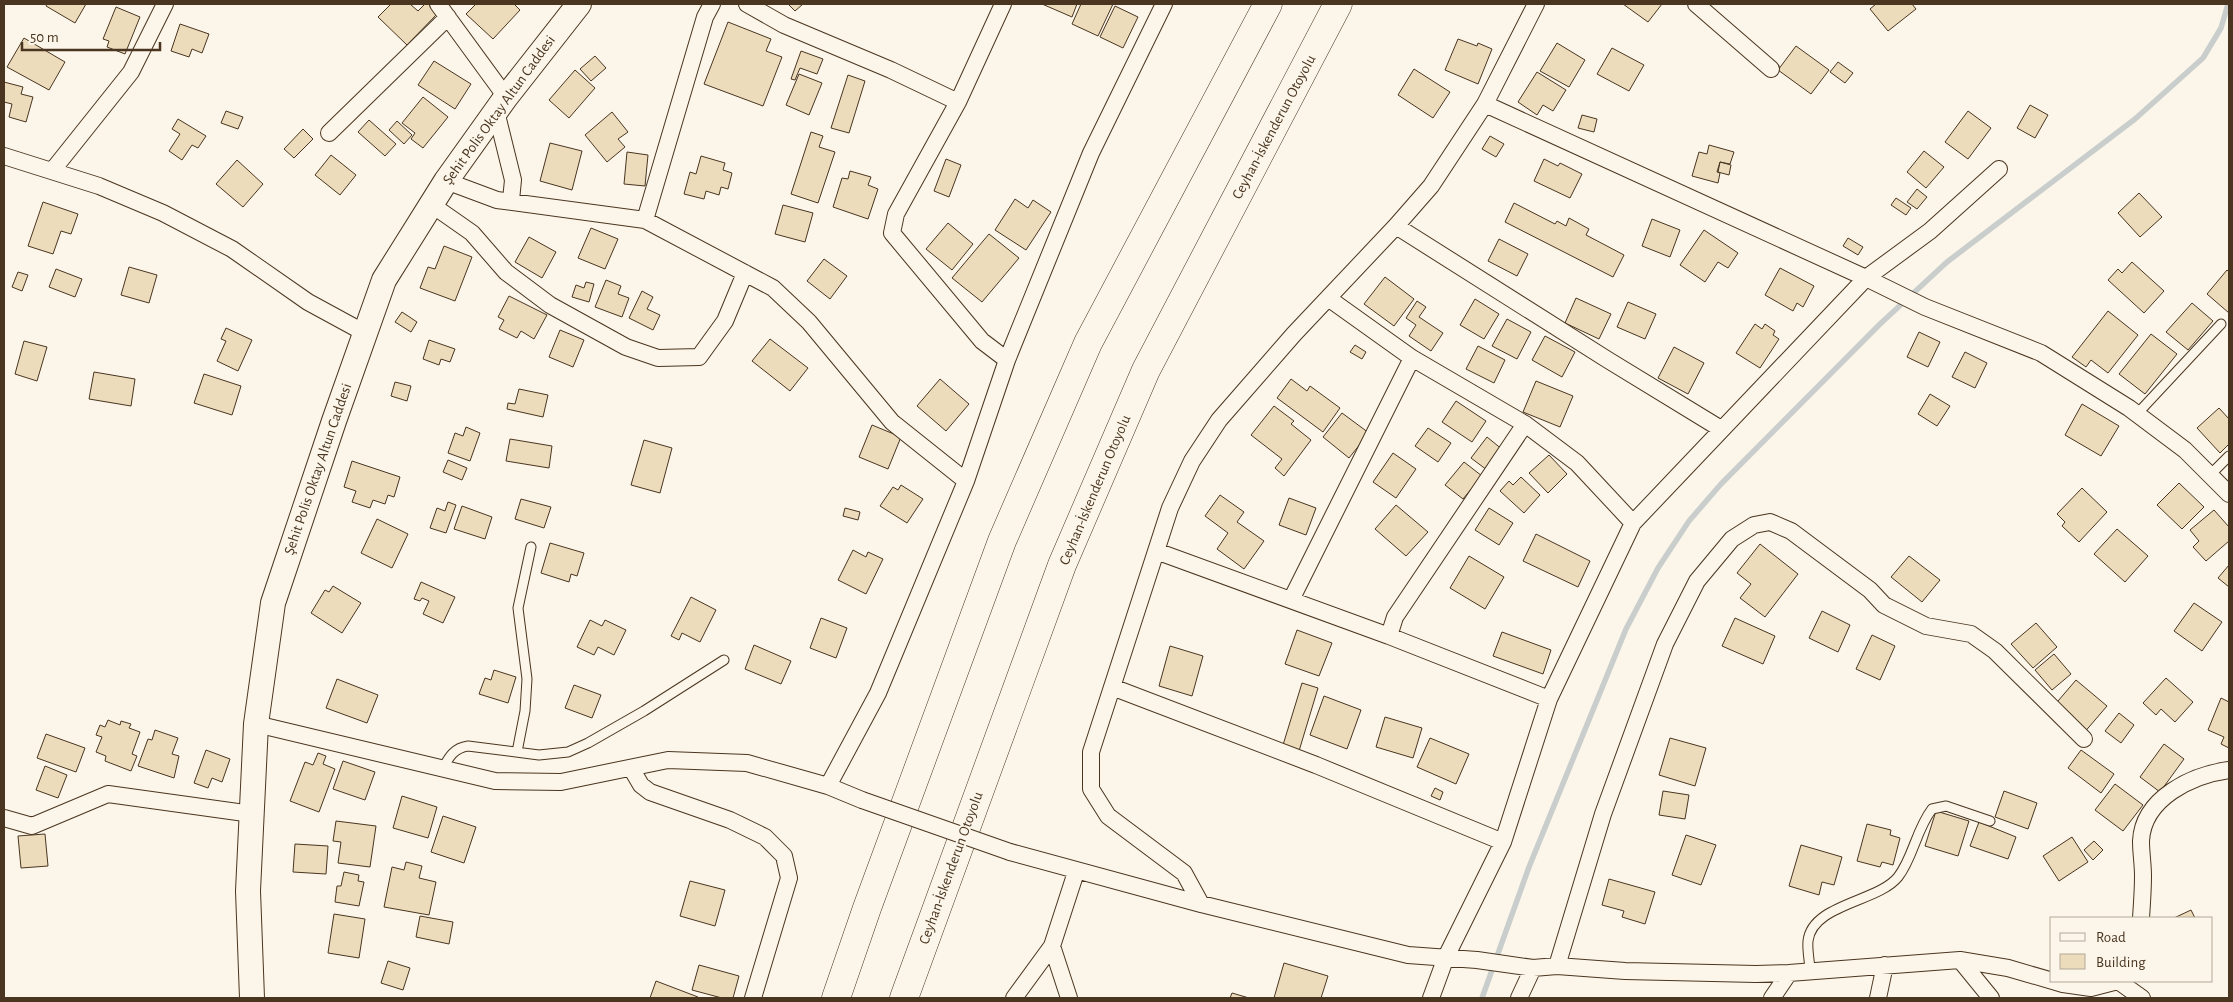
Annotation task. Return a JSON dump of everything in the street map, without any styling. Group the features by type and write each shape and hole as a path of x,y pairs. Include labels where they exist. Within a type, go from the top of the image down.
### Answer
{"highway":[{"path":"836,998 867,908 1002,541 1088,343 1268,4"},
{"name":"Ceyhan-İskenderun Otoyolu","path":"904,998 1062,565 1146,370 1338,4"}],"street":[{"path":"52,171 131,72 165,4"},
{"name":"Şehit Polis Oktay Altun Caddesi","path":"252,998 248,891 256,724 273,602 334,420 384,280 446,180 501,104 579,4"},
{"path":"645,220 705,16 712,4"},
{"path":"747,4 784,25 891,70 958,102"},
{"path":"1003,4 958,102 896,214 892,233 982,341 1007,360"},
{"path":"828,786 878,693 966,481 1007,360 1091,153 1164,4"},
{"path":"1202,904 1184,873 1108,816 1091,789 1091,752 1170,508 1192,461 1219,420 1294,334 1396,226 1430,186 1485,104 1536,4"},
{"path":"1696,4 1771,69"},
{"path":"328,133 443,10 501,104 512,180 511,200"},
{"path":"1485,104 1866,278 1925,307 2040,353 2137,414 2185,450 2229,494"},
{"path":"4,156 99,186 198,231 232,249 308,302 365,333"},
{"path":"1431,998 1446,957 1503,842 1549,699 1633,523 1866,278 1930,231 1999,169"},
{"path":"446,180 498,200 511,200 645,220 773,288 809,322 892,422 966,481"},
{"path":"432,205 472,233 506,272 550,305 626,347 658,358 699,357 725,321 745,273"},
{"path":"1396,226 1721,429"},
{"path":"1328,298 1412,358 1525,424 1577,463 1633,523"},
{"path":"1291,600 1412,358"},
{"path":"1389,636 1394,616 1525,424"},
{"path":"1557,966 1603,814 1665,644 1697,581 1732,539 1754,525 1770,522 1791,531 1870,590 1884,605 1926,626 1971,634 1995,651 2084,739"},
{"path":"1156,551 1389,636 1549,699"},
{"path":"1112,687 1316,765 1503,842"},
{"path":"256,724 495,781 562,782 668,760 747,762 828,786 862,800 1010,852 1076,872 1408,955 1477,960 1533,968 1557,966 1625,971 1789,973 1810,965 1884,965 1960,960 2008,968 2050,980"},
{"path":"631,768 640,785 650,792 730,820 765,837 784,856 789,878 753,998"},
{"path":"2141,917 2143,875 2141,840 2148,815 2172,789 2211,772 2229,770"},
{"path":"4,818 32,826 108,794 252,814"},
{"path":"1014,998 1052,946 1076,872"},
{"path":"1052,946 1069,998"},
{"path":"1960,960 1991,998"},
{"path":"1878,998 1884,965"},
{"path":"1519,998 1533,968"},
{"path":"1772,998 1789,973"},
{"path":"2056,982 2091,988 2114,982"},
{"path":"2119,982 2142,998"}],"lane":[{"path":"2137,414 2220,324"},
{"path":"2210,475 2229,456"},
{"path":"517,752 525,711 527,679 518,608 531,547"},
{"path":"443,768 452,753 461,747 468,746 540,755 554,754 578,748 644,712 724,660"},
{"path":"1810,965 1808,941 1812,930 1829,912 1882,890 1896,880 1925,819 1932,809 1946,806 1990,821"}],"building":[{"path":"47,4 86,4 75,23 46,6"},
{"path":"391,4 410,4 418,11 425,4 428,4 438,13 407,45 378,17"},
{"path":"476,4 514,4 520,10 493,39 466,14"},
{"path":"788,4 803,4 795,11"},
{"path":"1042,4 1077,4 1072,17"},
{"path":"1081,4 1113,4 1098,36 1072,24"},
{"path":"1623,4 1662,4 1648,22"},
{"path":"1876,4 1912,4 1916,9 1888,31 1870,9"},
{"path":"1115,6 1138,17 1123,48 1100,37"},
{"path":"116,7 140,17 125,54 107,47 109,41 103,39"},
{"path":"728,22 771,39 766,51 782,57 763,106 704,84"},
{"path":"180,24 209,34 202,53 192,49 189,57 171,51"},
{"path":"24,38 65,62 49,90 7,67"},
{"path":"1458,39 1477,46 1478,43 1492,49 1478,84 1445,70"},
{"path":"1557,43 1585,60 1569,87 1540,71"},
{"path":"1796,46 1829,70 1811,94 1778,70"},
{"path":"1612,48 1644,65 1629,91 1597,74"},
{"path":"801,51 823,59 817,74 800,68 795,80 791,79"},
{"path":"595,56 606,68 591,81 580,69"},
{"path":"434,61 471,84 455,109 418,85"},
{"path":"1838,62 1853,73 1845,83 1830,72"},
{"path":"1414,69 1450,92 1433,118 1398,95"},
{"path":"575,70 595,88 569,118 549,100"},
{"path":"1537,72 1566,90 1553,111 1543,105 1537,115 1518,102"},
{"path":"799,74 822,83 809,115 786,105"},
{"path":"848,75 865,81 849,133 831,128"},
{"path":"4,82 23,87 21,94 33,97 26,122 9,117 12,104 4,102"},
{"path":"423,97 448,117 423,148 411,139 415,133 402,123"},
{"path":"2030,105 2048,115 2035,138 2017,128"},
{"path":"226,111 243,117 238,129 221,123"},
{"path":"1968,111 1991,128 1968,159 1945,142"},
{"path":"612,112 628,132 618,139 625,147 607,162 585,135"},
{"path":"1582,115 1597,119 1594,132 1578,128"},
{"path":"178,119 206,136 198,148 192,145 182,160 169,151 180,134 172,129"},
{"path":"369,120 396,144 385,156 358,132"},
{"path":"397,121 412,135 404,144 389,130"},
{"path":"303,129 313,139 294,158 284,149"},
{"path":"811,132 823,136 819,147 835,152 818,203 791,194"},
{"path":"1490,136 1504,144 1496,157 1482,149"},
{"path":"550,143 582,151 572,190 540,181"},
{"path":"1709,145 1734,152 1730,164 1720,162 1717,172 1720,173 1718,183 1692,176 1699,152 1707,154"},
{"path":"1924,151 1944,167 1926,188 1907,172"},
{"path":"627,152 648,155 645,186 624,184"},
{"path":"331,155 356,175 340,195 315,175"},
{"path":"701,156 725,163 723,170 732,173 728,189 721,187 719,195 706,191 704,199 684,194 690,172 696,174"},
{"path":"946,159 961,165 949,197 934,191"},
{"path":"1544,159 1558,166 1560,163 1582,174 1570,198 1534,181"},
{"path":"237,160 263,184 243,207 216,184"},
{"path":"1720,162 1731,165 1729,175 1718,172"},
{"path":"850,171 871,177 868,185 878,189 868,219 833,207 842,178 848,179"},
{"path":"1917,189 1927,197 1917,209 1907,202"},
{"path":"2139,193 2162,217 2140,237 2118,213"},
{"path":"1896,198 1911,208 1906,215 1891,205"},
{"path":"1015,199 1028,208 1033,200 1051,212 1026,250 995,230"},
{"path":"43,202 78,214 71,234 61,231 53,254 28,246"},
{"path":"1514,203 1555,224 1557,221 1566,226 1569,218 1589,229 1586,235 1624,255 1613,277 1505,222"},
{"path":"783,205 813,213 805,242 775,234"},
{"path":"1652,219 1680,230 1670,257 1642,246"},
{"path":"948,223 973,244 952,270 926,249"},
{"path":"591,228 618,239 605,269 578,258"},
{"path":"1704,230 1738,253 1728,268 1718,262 1705,282 1680,265"},
{"path":"989,234 1019,258 982,302 952,278"},
{"path":"529,237 556,252 542,278 515,262"},
{"path":"1848,238 1863,247 1858,255 1843,246"},
{"path":"1499,239 1528,254 1517,276 1488,261"},
{"path":"444,246 472,257 455,301 420,288 428,267 435,269"},
{"path":"824,259 847,276 830,299 807,281"},
{"path":"2132,262 2164,291 2144,313 2108,280 2118,269 2122,273"},
{"path":"129,267 157,275 149,303 121,295"},
{"path":"1780,268 1814,286 1803,307 1797,303 1793,311 1765,295"},
{"path":"56,269 82,279 75,297 49,287"},
{"path":"2227,270 2229,272 2229,313 2207,294"},
{"path":"18,272 28,275 22,291 12,287"},
{"path":"1385,277 1414,299 1394,326 1364,304"},
{"path":"606,280 621,286 618,294 629,298 622,317 595,307"},
{"path":"586,282 594,284 589,302 572,297 576,285 584,288"},
{"path":"642,291 653,297 647,309 660,315 653,330 629,318"},
{"path":"509,296 547,315 534,339 521,331 517,338 499,329 504,320 498,317"},
{"path":"1576,298 1611,314 1599,339 1565,323"},
{"path":"1475,299 1499,314 1484,339 1460,325"},
{"path":"1417,301 1426,307 1419,317 1443,333 1431,351 1409,336 1416,325 1406,318"},
{"path":"1628,302 1656,314 1645,339 1617,327"},
{"path":"2192,303 2213,321 2188,350 2166,332"},
{"path":"2108,311 2138,335 2108,373 2091,360 2086,367 2072,357"},
{"path":"402,312 417,322 411,332 395,322"},
{"path":"1507,319 1531,332 1517,359 1492,346"},
{"path":"1755,324 1762,329 1765,324 1775,331 1773,335 1779,339 1760,368 1736,353"},
{"path":"226,328 252,340 238,371 217,361 226,341 221,339"},
{"path":"560,330 584,340 573,367 549,357"},
{"path":"1919,332 1940,342 1928,367 1907,357"},
{"path":"2151,334 2177,354 2145,394 2119,374"},
{"path":"1545,336 1575,352 1562,377 1532,360"},
{"path":"770,339 808,368 790,391 752,361"},
{"path":"429,340 455,349 450,362 441,359 439,365 423,359"},
{"path":"24,341 47,347 37,381 15,374"},
{"path":"1355,345 1366,352 1362,359 1350,352"},
{"path":"1478,346 1505,360 1494,383 1466,369"},
{"path":"1674,347 1704,363 1688,394 1658,378"},
{"path":"1965,352 1987,363 1975,388 1952,377"},
{"path":"94,372 135,379 131,406 89,399"},
{"path":"204,374 241,386 232,415 194,403"},
{"path":"940,379 969,404 946,431 917,406"},
{"path":"1291,379 1307,391 1310,386 1340,408 1323,432 1277,398"},
{"path":"1536,381 1573,396 1560,427 1523,412"},
{"path":"395,382 411,386 407,401 391,396"},
{"path":"519,389 548,395 543,417 507,409 508,403 515,404"},
{"path":"1930,394 1950,406 1937,426 1918,414"},
{"path":"1456,401 1486,421 1472,442 1442,422"},
{"path":"2082,404 2119,426 2101,456 2065,435"},
{"path":"1274,406 1294,421 1291,424 1311,440 1284,476 1275,468 1282,459 1251,435"},
{"path":"2219,408 2229,419 2229,444 2220,453 2197,428"},
{"path":"1342,413 1369,433 1349,458 1323,437"},
{"path":"872,425 901,437 888,469 859,457"},
{"path":"466,427 480,433 470,461 448,453 455,433 463,436"},
{"path":"1428,428 1451,443 1438,462 1415,446"},
{"path":"1487,437 1503,450 1487,470 1471,458"},
{"path":"510,439 552,446 549,468 506,461"},
{"path":"644,440 672,448 660,493 631,485"},
{"path":"1393,453 1416,469 1396,498 1373,482"},
{"path":"1549,455 1567,474 1548,493 1529,473"},
{"path":"448,460 467,468 462,480 443,472"},
{"path":"352,461 400,477 394,497 388,495 385,504 373,500 370,508 352,502 356,491 344,487"},
{"path":"1464,462 1482,476 1463,499 1445,485"},
{"path":"1521,477 1540,495 1524,513 1500,491 1509,481 1513,485"},
{"path":"2179,483 2204,507 2182,529 2157,505"},
{"path":"901,485 923,499 907,523 880,506 893,487 898,490"},
{"path":"2082,488 2107,512 2079,542 2062,526 2065,522 2057,514"},
{"path":"1220,495 1244,512 1237,522 1264,541 1244,569 1217,549 1228,533 1205,516"},
{"path":"1289,498 1316,508 1306,535 1279,525"},
{"path":"521,499 551,507 544,528 515,519"},
{"path":"448,502 456,505 446,533 430,528 437,508 445,511"},
{"path":"1396,505 1428,532 1406,556 1375,529"},
{"path":"462,506 492,517 485,539 454,529"},
{"path":"845,508 860,512 858,520 843,516"},
{"path":"1489,508 1513,523 1499,545 1475,530"},
{"path":"2214,510 2229,527 2229,541 2206,561 2193,547 2199,541 2190,530"},
{"path":"377,519 408,534 392,568 361,553"},
{"path":"2117,529 2148,556 2125,582 2094,554"},
{"path":"1536,534 1590,561 1578,587 1523,561"},
{"path":"550,543 584,553 577,576 571,574 569,582 541,573"},
{"path":"1760,544 1798,574 1765,617 1740,598 1751,584 1737,573"},
{"path":"853,550 866,557 868,552 883,559 866,594 838,580"},
{"path":"1469,556 1504,577 1485,609 1450,588"},
{"path":"1909,556 1940,580 1922,602 1891,577"},
{"path":"2229,565 2229,587 2218,578"},
{"path":"421,582 455,597 443,623 423,614 429,601 422,598 420,601 414,599"},
{"path":"333,586 361,603 342,633 311,613 325,590 329,592"},
{"path":"691,597 716,610 700,642 682,633 679,640 671,636"},
{"path":"2194,603 2222,622 2202,651 2174,631"},
{"path":"1822,611 1850,625 1838,652 1809,638"},
{"path":"821,618 847,628 836,658 810,648"},
{"path":"1735,618 1775,636 1763,664 1722,646"},
{"path":"590,620 602,626 605,620 626,630 614,655 598,647 594,655 577,647"},
{"path":"2036,623 2057,647 2033,668 2011,644"},
{"path":"1297,630 1332,643 1319,676 1285,664"},
{"path":"1502,632 1551,650 1543,674 1493,656"},
{"path":"1872,635 1895,646 1880,680 1856,669"},
{"path":"754,645 791,661 781,684 745,669"},
{"path":"1170,646 1203,656 1192,696 1159,686"},
{"path":"2054,654 2071,674 2052,690 2035,670"},
{"path":"494,670 516,677 508,703 479,694 485,678 491,680"},
{"path":"2166,678 2193,702 2175,722 2161,709 2156,715 2143,703"},
{"path":"337,679 378,695 367,723 326,708"},
{"path":"2076,680 2107,706 2083,734 2052,708"},
{"path":"1302,683 1318,688 1299,751 1283,745"},
{"path":"574,685 601,695 592,718 565,708"},
{"path":"1324,696 1361,710 1347,749 1310,735"},
{"path":"2221,698 2229,702 2229,748 2221,744 2224,737 2208,730"},
{"path":"2119,713 2134,725 2121,743 2105,731"},
{"path":"1385,717 1422,728 1413,758 1376,747"},
{"path":"108,720 120,725 121,721 131,724 129,728 140,732 132,754 137,756 131,771 105,761 106,756 96,752 102,737 96,735 100,725 105,727"},
{"path":"155,730 178,738 172,754 179,756 174,778 138,766 148,739 152,740"},
{"path":"46,734 85,748 76,772 37,758"},
{"path":"1430,738 1469,754 1456,784 1417,767"},
{"path":"1670,738 1706,748 1695,786 1659,775"},
{"path":"2164,744 2184,759 2160,792 2140,777"},
{"path":"206,750 230,759 222,782 212,778 208,788 194,783"},
{"path":"2081,750 2114,774 2101,793 2068,768"},
{"path":"318,753 326,756 323,764 335,769 319,812 290,801 305,762 313,765"},
{"path":"343,761 375,772 365,800 333,789"},
{"path":"45,766 67,775 58,798 36,790"},
{"path":"2115,784 2143,805 2123,831 2095,810"},
{"path":"1435,788 1443,792 1440,800 1431,796"},
{"path":"1663,791 1689,795 1685,819 1659,815"},
{"path":"2004,791 2037,803 2028,829 1995,817"},
{"path":"402,796 437,807 428,838 393,828"},
{"path":"1936,811 1969,821 1958,856 1925,846"},
{"path":"443,816 476,827 464,863 431,852"},
{"path":"336,821 376,826 370,867 338,863 341,842 333,841"},
{"path":"1979,822 2016,837 2008,859 1970,846"},
{"path":"1867,824 1891,830 1890,835 1900,838 1893,865 1882,862 1880,867 1857,861"},
{"path":"45,834 48,866 21,868 18,836"},
{"path":"1686,835 1716,845 1701,885 1672,875"},
{"path":"2072,837 2088,862 2059,881 2043,856"},
{"path":"2094,841 2103,850 2093,860 2084,850"},
{"path":"295,844 328,846 326,874 293,872"},
{"path":"1801,845 1842,857 1834,885 1822,882 1819,895 1789,886"},
{"path":"406,862 422,866 419,878 436,882 429,915 384,907 392,867 404,870"},
{"path":"344,872 359,875 358,881 364,882 359,906 335,902 337,886 341,886"},
{"path":"1609,879 1655,892 1645,924 1622,917 1624,911 1602,905"},
{"path":"690,881 725,890 715,926 680,916"},
{"path":"2191,910 2194,917 2176,917"},
{"path":"334,914 365,919 359,958 328,953"},
{"path":"420,916 453,922 449,944 416,937"},
{"path":"388,961 410,968 403,990 381,983"},
{"path":"1284,963 1328,976 1321,998 1274,998"},
{"path":"699,965 739,976 733,998 722,998 692,990"},
{"path":"656,981 698,997 650,998"},
{"path":"1232,993 1249,998 1230,998"}],"waterway":[{"path":"1482,998 1529,867 1626,629 1658,568 1689,521 1721,484 1880,324 1947,262 2135,119 2203,58 2221,28 2228,4"}]}
